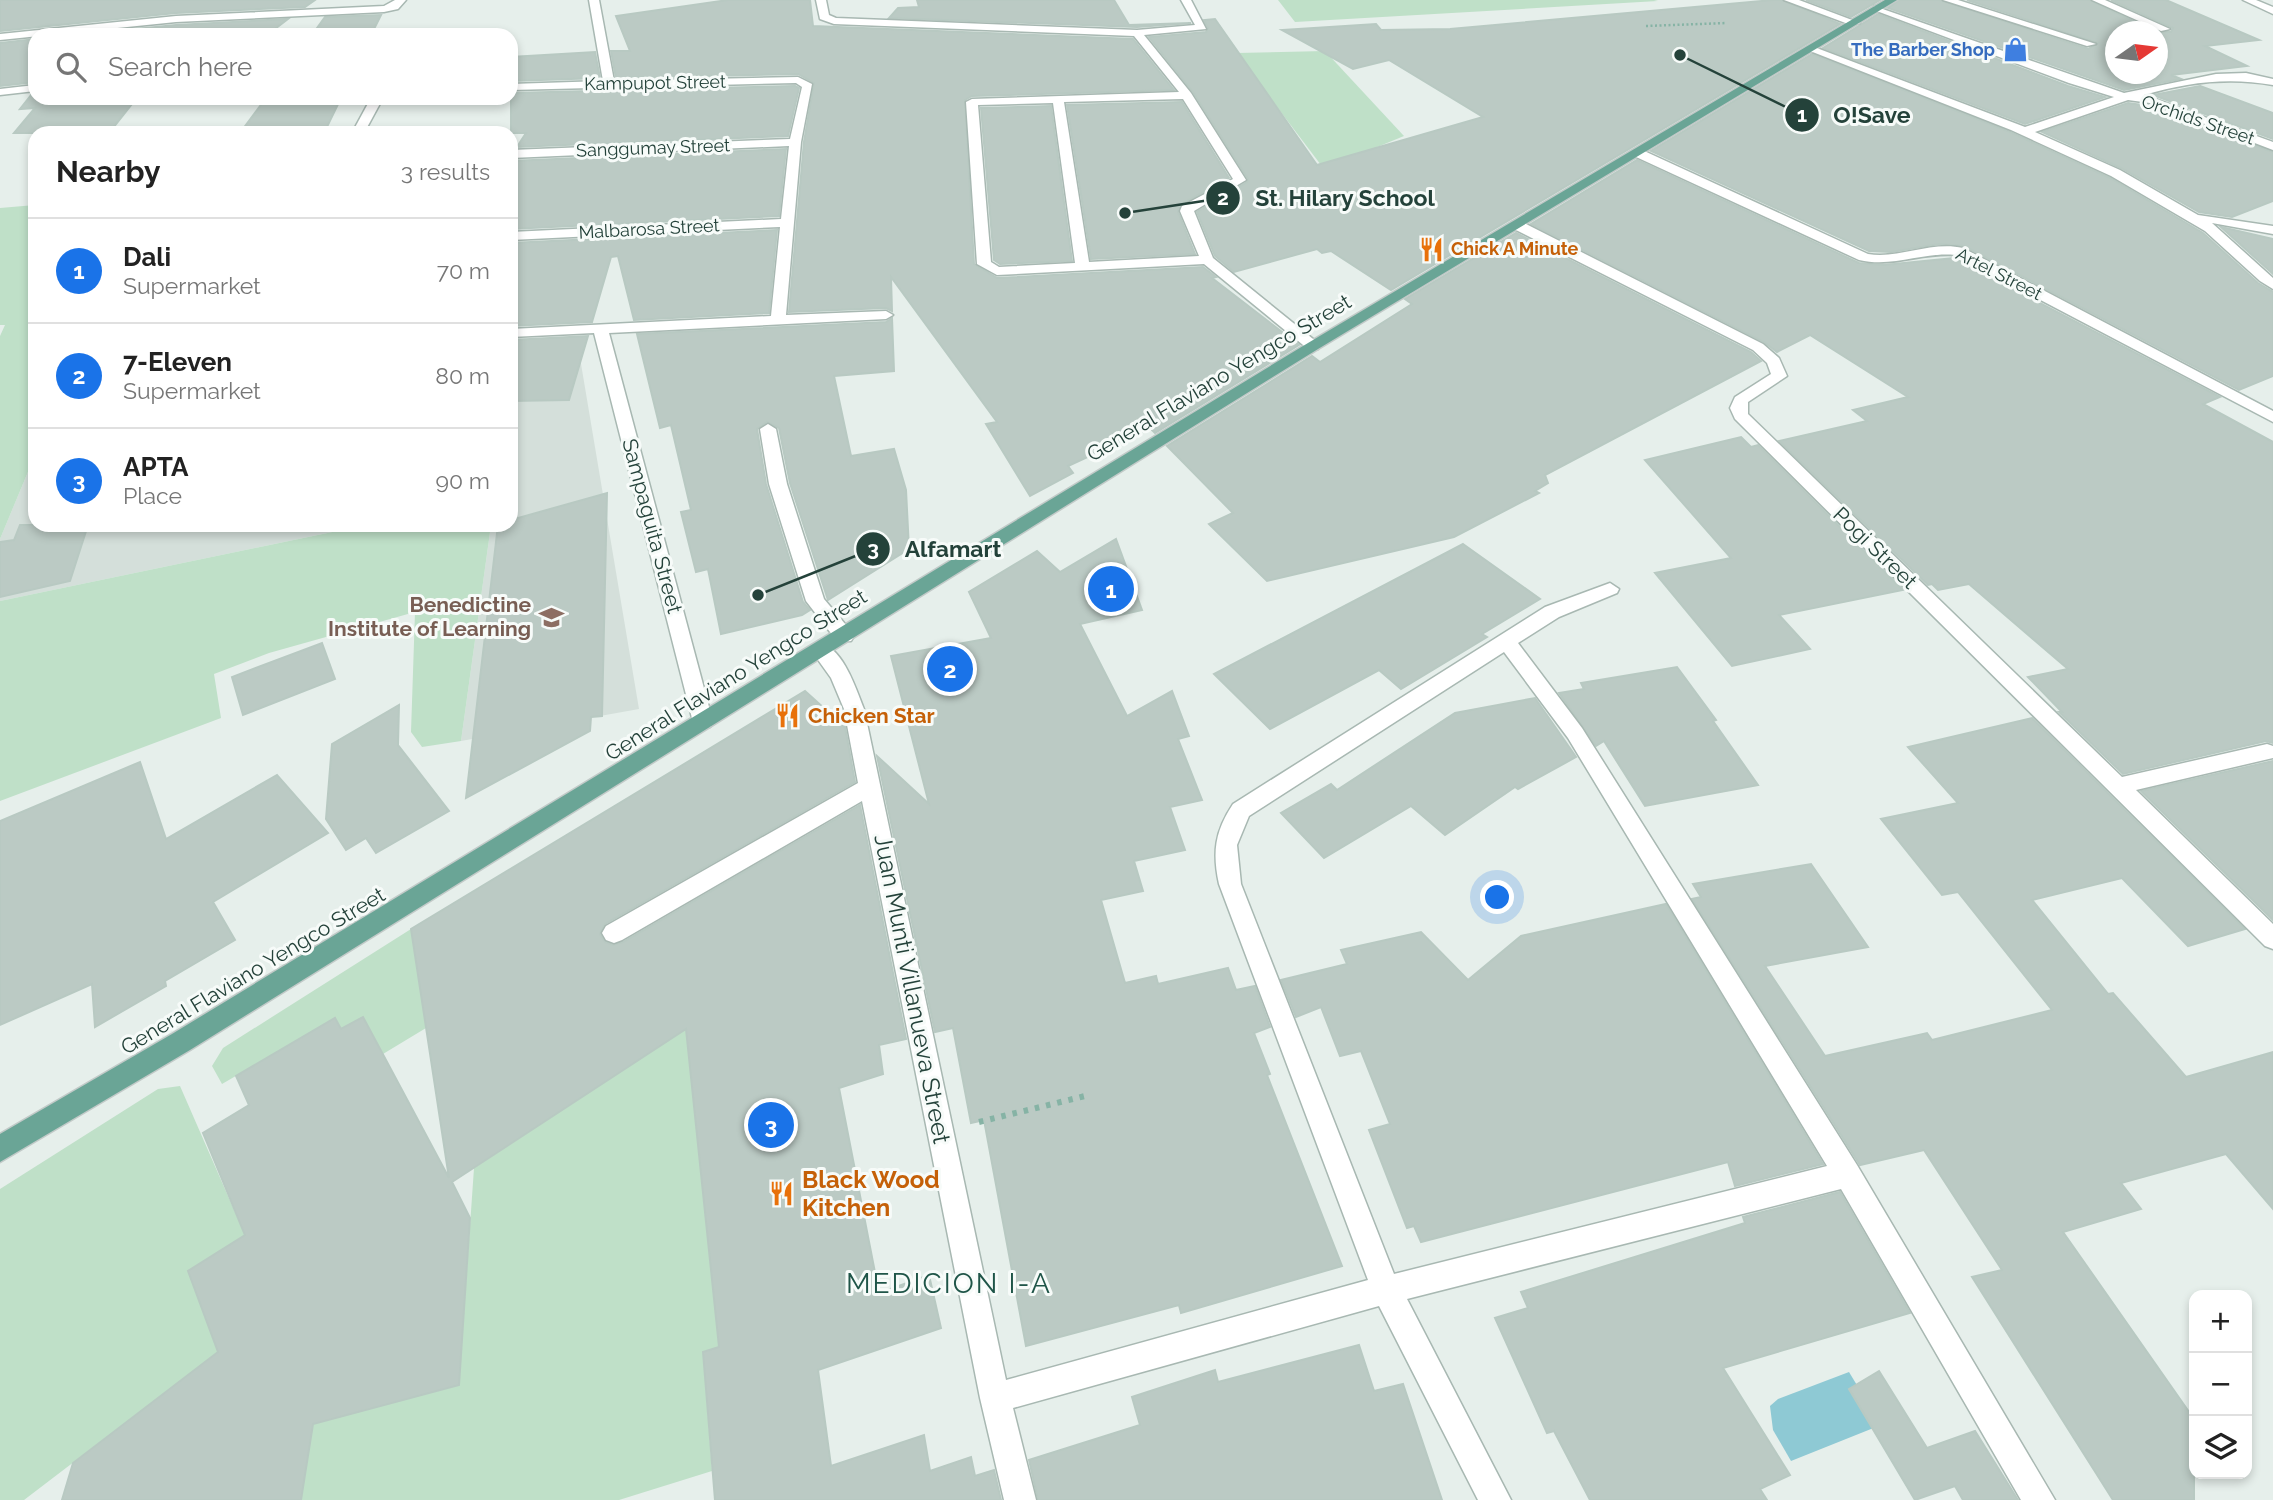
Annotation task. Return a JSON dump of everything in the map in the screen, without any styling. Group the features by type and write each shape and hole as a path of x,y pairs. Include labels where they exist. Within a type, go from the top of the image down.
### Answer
{"main road":[{"name":"General Flaviano Yengco Street","path":"0,1149 181,1042 1313,346 1892,0"}],"street":[{"path":"287,14 295,0"},
{"path":"594,0 609,83"},
{"path":"821,0 824,17 834,21 1137,33 1202,27 1186,0"},
{"path":"1789,0 1855,23"},
{"path":"1948,0 2091,44"},
{"path":"2097,0 2146,21"},
{"path":"2248,0 2273,11"},
{"path":"70,28 179,14 287,14 397,3"},
{"name":"Orchids Street","path":"1878,8 2073,81 2123,96 2152,100 2273,146"},
{"path":"0,37 28,33"},
{"path":"1137,33 1186,95 1240,180 1188,206 1187,211 1207,260 1313,346"},
{"path":"1810,49 2089,160 2188,215 2228,241 2257,273 2273,285"},
{"path":"2023,132 2106,105 2123,96 2238,75 2273,82"},
{"name":"Kampupot Street","path":"518,87 798,80 808,86 795,142"},
{"path":"0,92 28,90"},
{"path":"1186,95 972,102 984,264 996,271 1207,260"},
{"path":"1058,98 1083,267"},
{"path":"362,126 373,105"},
{"path":"778,320 795,142"},
{"name":"Sanggumay Street","path":"518,154 795,142"},
{"name":"Artel Street","path":"1638,152 1864,257 1893,261 1925,249 1958,251 2273,418"},
{"path":"2188,215 2273,230"},
{"name":"Malbarosa Street","path":"518,236 787,223"},
{"name":"Pogi Street","path":"1517,225 1758,347 1774,360 1779,376 1741,400 1738,408 1741,416 2273,939"},
{"path":"518,333 886,315"},
{"name":"Sampaguita Street","path":"601,330 703,722"},
{"path":"768,429 778,484 815,601 844,636"},
{"path":"1495,1500 1386,1290 1230,884 1224,855 1226,831 1241,810 1552,612 1610,589"},
{"path":"1507,642 1575,733 1847,1174 2039,1500"},
{"name":"Juan Munti Villanueva Street","path":"821,650 848,689 871,786 995,1398 1020,1500"},
{"path":"2119,786 2267,752"},
{"path":"614,933 871,786"},
{"path":"995,1398 1386,1290 1847,1174"}],"path":[{"path":"1646,26 1726,23"},
{"path":"941,1132 1085,1096"}],"shaded area":[{"name":"Benedictine Institute of Learning","path":"577,340 639,709 461,741 490,532 518,532 518,342"},
{"name":"Benedictine Institute of Learning","path":"28,472 28,532 332,532 0,601 0,539"}],"green space":[{"path":"1278,0 1654,0 1658,1 1295,22"},
{"path":"1325,51 1404,136 1324,169 1236,53"},
{"path":"28,206 28,472 0,539 0,336 5,325 0,325 0,208"},
{"path":"332,532 490,532 461,741 422,747 411,732 415,612 269,653 214,674 221,718 0,801 0,601"},
{"path":"411,929 426,1028 383,1054 363,1017 341,1029 335,1018 222,1084 212,1066 223,1048"},
{"path":"686,1029 720,1347 703,1353 712,1471 619,1500 301,1500 313,1424 459,1385 474,1168"},
{"path":"180,1086 245,1235 188,1271 218,1352 24,1500 0,1500 0,1189 158,1089"}],"water":[{"path":"1849,1372 1881,1425 1791,1461 1773,1430 1770,1406 1778,1399"}],"building":[{"path":"0,0 315,0 305,7 176,13 0,31"},
{"path":"728,0 810,0 813,26 1133,39 1174,90 972,96 965,100 974,264 997,278 1203,267 1216,277 1212,278 1299,345 1155,433 1150,428 1068,466 1073,473 1030,496 986,424 997,422 891,277 892,311 886,308 789,312 804,142 814,83 798,74 616,78 611,51 630,51 616,16"},
{"path":"917,0 1114,0 1129,25 1191,23 1137,27 889,18 898,8 919,7"},
{"path":"1782,0 1840,24 1391,290 1331,251 1322,253 1317,249 1234,272 1215,256 1197,212 1248,179 1193,92 1149,37 1206,32 1208,28 1204,20 1215,19 1317,165 1483,117 1389,60 1353,69 1282,30 1376,24 1381,30 1450,29"},
{"path":"1806,0 1880,0 1851,17"},
{"path":"1899,0 1940,0 2088,49 2098,43 1967,0 2090,0 2133,21 2105,21 2105,83 1888,8"},
{"path":"2111,0 2166,0 2259,40 2205,46 2247,66 2171,75 2181,79 2168,82 2168,32 2173,28 2168,26 2168,21 2158,21"},
{"path":"1878,14 2068,86 2105,97 2025,124 1823,48"},
{"path":"381,15 374,28 317,28 325,17"},
{"path":"288,19 276,28 146,28"},
{"path":"28,40 28,83 0,86 0,43"},
{"path":"595,52 600,78 518,81 518,57"},
{"path":"1812,54 2010,132 2110,178 2203,233 2258,283 2273,292 2273,376 2239,390 1964,246 1939,244 1891,252 1869,251 1651,151"},
{"path":"2107,84 2155,84 2124,90"},
{"path":"2200,86 2273,113 2273,139 2153,95"},
{"path":"799,88 788,136 518,147 526,133 518,133 518,126 511,126 511,105 518,105 518,93"},
{"path":"28,99 28,105 131,105 115,126 28,126 28,133 14,133 35,108 20,109"},
{"path":"1182,102 1229,178 1180,205 1178,212 1195,254 1091,259 1067,105"},
{"path":"2128,103 2149,106 2273,152 2273,201 2232,217 2199,212 2121,168 2042,132"},
{"path":"261,105 338,105 327,126 245,126"},
{"path":"1051,106 1072,261 1000,264 994,260 981,108"},
{"path":"786,149 779,216 518,229 518,161"},
{"path":"1637,160 1859,263 1884,265 1954,258 2220,397 2203,404 2273,442 2273,743 2266,741 2123,774 2059,712 2062,712 2028,677 2068,669 1969,584 1938,590 1932,584 1928,585 1779,441 1867,421 1853,410 1908,397 1810,335 1777,352 1764,342 1531,224"},
{"path":"2221,227 2273,239 2273,274"},
{"path":"777,230 769,313 634,320 618,256 611,257 592,322 518,326 518,243"},
{"path":"1516,233 1751,352 1761,361 1545,475 1548,483 1535,491 1539,493 1454,537 1267,581 1209,524 1233,513 1167,446 1312,356 1320,362 1412,304 1405,299"},
{"path":"892,318 894,371 834,376 851,456 894,449 906,490 909,549 828,600 790,483 779,428 767,422 757,429 766,484 803,602 810,610 802,615 721,634 708,569 696,572 681,512 691,510 671,425 660,428 637,334 886,322"},
{"path":"588,336 569,400 518,401 518,340"},
{"path":"1741,437 1751,447 1758,445 1903,590 1779,615 1810,649 1732,666 1655,573 1731,558 1645,460"},
{"path":"607,493 602,716 591,717 590,731 466,798 497,532 518,532 518,518"},
{"path":"20,525 28,525 28,532 86,532 70,581 0,597 0,542 14,540"},
{"path":"1116,539 1142,610 1080,624 1127,716 1172,691 1189,736 1178,739 1202,800 1170,807 1185,850 1134,861 1143,891 1101,900 1125,983 1156,976 1158,984 1228,968 1236,990 1255,986 1270,1027 1254,1033 1270,1074 1267,1075 1342,1266 1181,1313 1179,1305 1026,1346 984,1120 971,1123 953,1028 935,1032 877,756 929,804 891,656 991,638 969,592 1037,551 1060,572"},
{"path":"1463,544 1540,599 1482,634 1487,637 1401,689 1379,670 1270,729 1214,674"},
{"path":"322,643 335,679 243,715 232,677"},
{"path":"1677,667 1716,720 1713,721 1758,785 1645,806 1604,741 1596,746 1559,693 1584,689 1581,683"},
{"path":"805,691 845,727 855,782 605,924 600,934 605,942 613,945 623,942 860,805 906,1039 879,1045 883,1074 839,1088 879,1293 929,1275 941,1328 818,1370 831,1466 924,1435 930,1471 971,1457 975,1476 994,1470 1001,1500 715,1500 703,1352 719,1347 686,1029 452,1182 470,1218 459,1385 313,1424 301,1500 62,1500 73,1463 218,1352 188,1271 245,1235 203,1133 249,1105 236,1076 335,1018 341,1029 363,1017 449,1178 411,929"},
{"path":"1535,698 1576,757 1518,789 1515,787 1445,835 1411,806 1324,858 1281,813 1331,784 1337,790 1455,713"},
{"path":"399,705 398,745 449,811 376,853 366,838 346,850 326,819 332,744"},
{"path":"2032,718 2245,929 2188,946 2122,878 2032,900 2108,994 2113,993 2186,1077 2273,1052 2273,1209 2226,1154 2121,1183 2141,1209 2063,1232 2189,1412 2189,1479 2194,1479 2194,1500 2113,1500 1972,1277 2002,1270 1924,1150 1860,1165 1692,899 1701,897 1693,884 1811,864 1868,947 1765,966 1825,1056 1927,1033 1932,1040 2052,1010 1958,892 1942,895 1881,819 1958,803 1908,747"},
{"path":"2273,761 2273,920 2141,791"},
{"path":"140,762 166,839 277,775 328,833 213,902 235,940 165,981 166,986 95,1027 92,984 0,1025 0,821"},
{"path":"1666,904 1823,1164 1735,1186 1728,1162 1421,1242 1414,1226 1407,1228 1369,1130 1390,1124 1361,1051 1340,1056 1321,1007 1296,1017 1281,980 1347,964 1341,950 1421,932 1468,980 1521,936"},
{"path":"1840,1192 1910,1313 1723,1368 1790,1475 1760,1489 1767,1500 1590,1500 1554,1431 1547,1433 1495,1318 1528,1308 1521,1292 1745,1223 1743,1217"},
{"path":"1359,1345 1374,1391 1403,1384 1442,1500 1038,1500 1029,1460 1140,1425 1132,1397 1215,1370 1218,1382"},
{"path":"1879,1371 1927,1448 1975,1431 2018,1500 1963,1500 1955,1486 1915,1500 1849,1389"}],"place":[{"name":"The Barber Shop","path":"2015,50"},
{"name":"O!Save","path":"1680,55"},
{"name":"St. Hilary School","path":"1125,213"},
{"name":"Chick A Minute","path":"1431,249"},
{"name":"Dali","path":"1111,589"},
{"name":"Alfamart","path":"758,595"},
{"name":"Benedictine Institute of Learning","path":"551,617"},
{"name":"7-Eleven","path":"950,669"},
{"name":"Chicken Star","path":"788,716"},
{"name":"APTA","path":"771,1125"},
{"name":"Black Wood Kitchen","path":"782,1194"}],"district":[{"name":"MEDICION I-A","path":"949,1283"}]}
